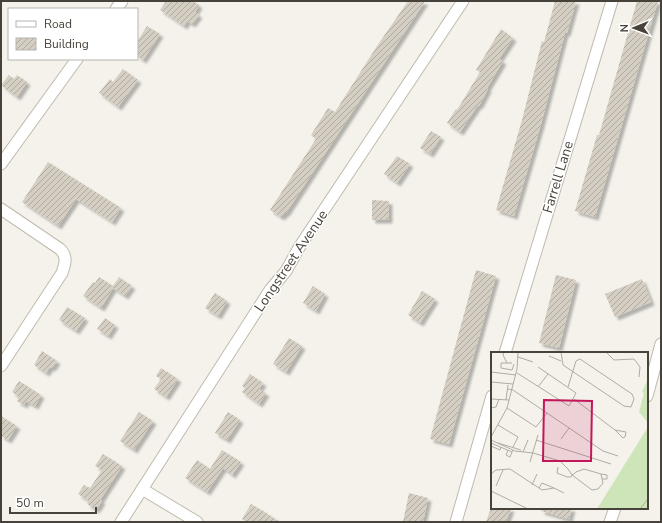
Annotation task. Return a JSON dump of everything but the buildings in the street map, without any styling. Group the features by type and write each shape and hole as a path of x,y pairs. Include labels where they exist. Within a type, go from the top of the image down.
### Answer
{"street":[{"name":"Longstreet Avenue","path":"121,522 270,290 286,271 300,246 463,1"},
{"name":"Farrell Lane","path":"505,352 612,1"},
{"path":"1,164 76,60"},
{"path":"1,209 60,249 65,256 66,262 62,274 1,366"},
{"path":"648,392 661,344"},
{"path":"456,522 491,400"},
{"path":"142,489 197,522"},
{"path":"610,522 615,509"}]}
